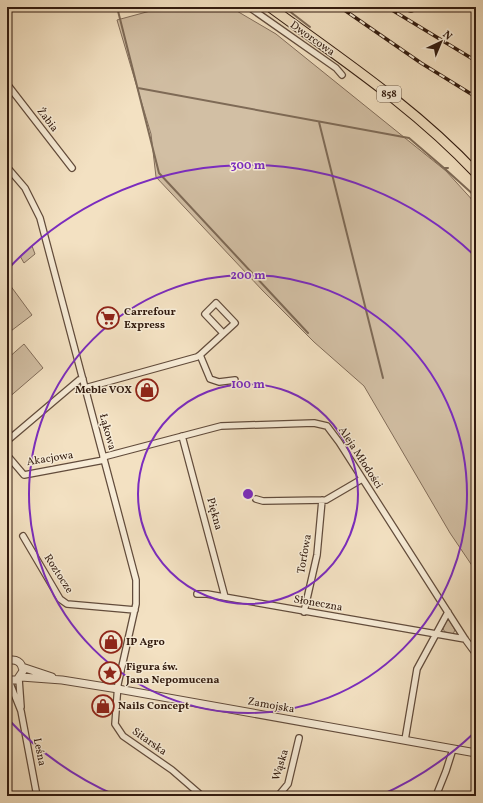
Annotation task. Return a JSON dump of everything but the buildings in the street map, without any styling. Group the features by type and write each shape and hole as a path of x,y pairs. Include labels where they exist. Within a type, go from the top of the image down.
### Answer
{"main road":[{"name":"858","path":"270,7 386,92 428,127 476,173"}],"street":[{"name":"Dworcowa","path":"249,7 336,68 342,75"},
{"path":"406,7 411,10 412,7"},
{"name":"Żabia","path":"7,84 72,168"},
{"name":"Łąkowa","path":"7,167 25,188 40,218 136,580 135,610 118,689"},
{"path":"85,388 193,359 200,355 235,322 216,303 205,314 223,333"},
{"path":"200,355 210,380 219,382 235,380"},
{"path":"7,441 79,380 83,379"},
{"name":"Aleja Młodości","path":"104,458 225,425 323,424 330,429 476,654"},
{"name":"Piękna","path":"182,436 225,597"},
{"name":"Akacjowa","path":"7,455 24,475 104,458"},
{"path":"256,499 263,501 322,500 334,496 362,479"},
{"name":"Torfowa","path":"304,612 317,555 322,500"},
{"name":"Roztocze","path":"23,536 60,598 67,604 135,610"},
{"name":"Słoneczna","path":"197,594 225,597 465,639"},
{"path":"405,740 417,669 443,618 448,612"},
{"name":"Zamojska","path":"9,659 18,661 22,667 62,680"},
{"path":"20,678 22,667"},
{"name":"Zamojska","path":"8,681 20,678 62,680 476,753"},
{"name":"Leśna","path":"20,678 21,711 37,796"},
{"name":"Leśna","path":"8,681 21,711"},
{"name":"Sitarska","path":"118,689 114,719 118,730 123,736 172,770 202,796"},
{"name":"Wąska","path":"278,796 288,784 299,738"},
{"path":"436,796 453,749"}],"shaded area":[{"path":"165,7 230,7 276,34 446,171 476,204 476,568 473,567 450,533 364,386 314,342 263,291 156,177 151,134 117,20"},
{"path":"32,246 35,254 24,263 20,256"},
{"path":"7,281 32,315 7,334"},
{"path":"24,344 43,368 7,399 7,359"},
{"path":"449,620 455,630 453,634 445,632 443,629 446,621"}],"waterway":[{"path":"117,7 159,173 308,333"},
{"path":"284,7 310,27"},
{"path":"138,88 409,138 444,168 448,168"},
{"path":"319,122 383,378"},
{"path":"444,168 476,197"}],"railway":[{"path":"340,7 421,63 476,97"},
{"path":"387,7 476,61"}],"place":[{"name":"Carrefour Express","path":"108,318"},
{"name":"Meble VOX","path":"147,390"},
{"name":"IP Agro","path":"111,642"},
{"name":"Figura św. Jana Nepomucena","path":"110,673"},
{"name":"Nails Concept","path":"103,706"}]}
